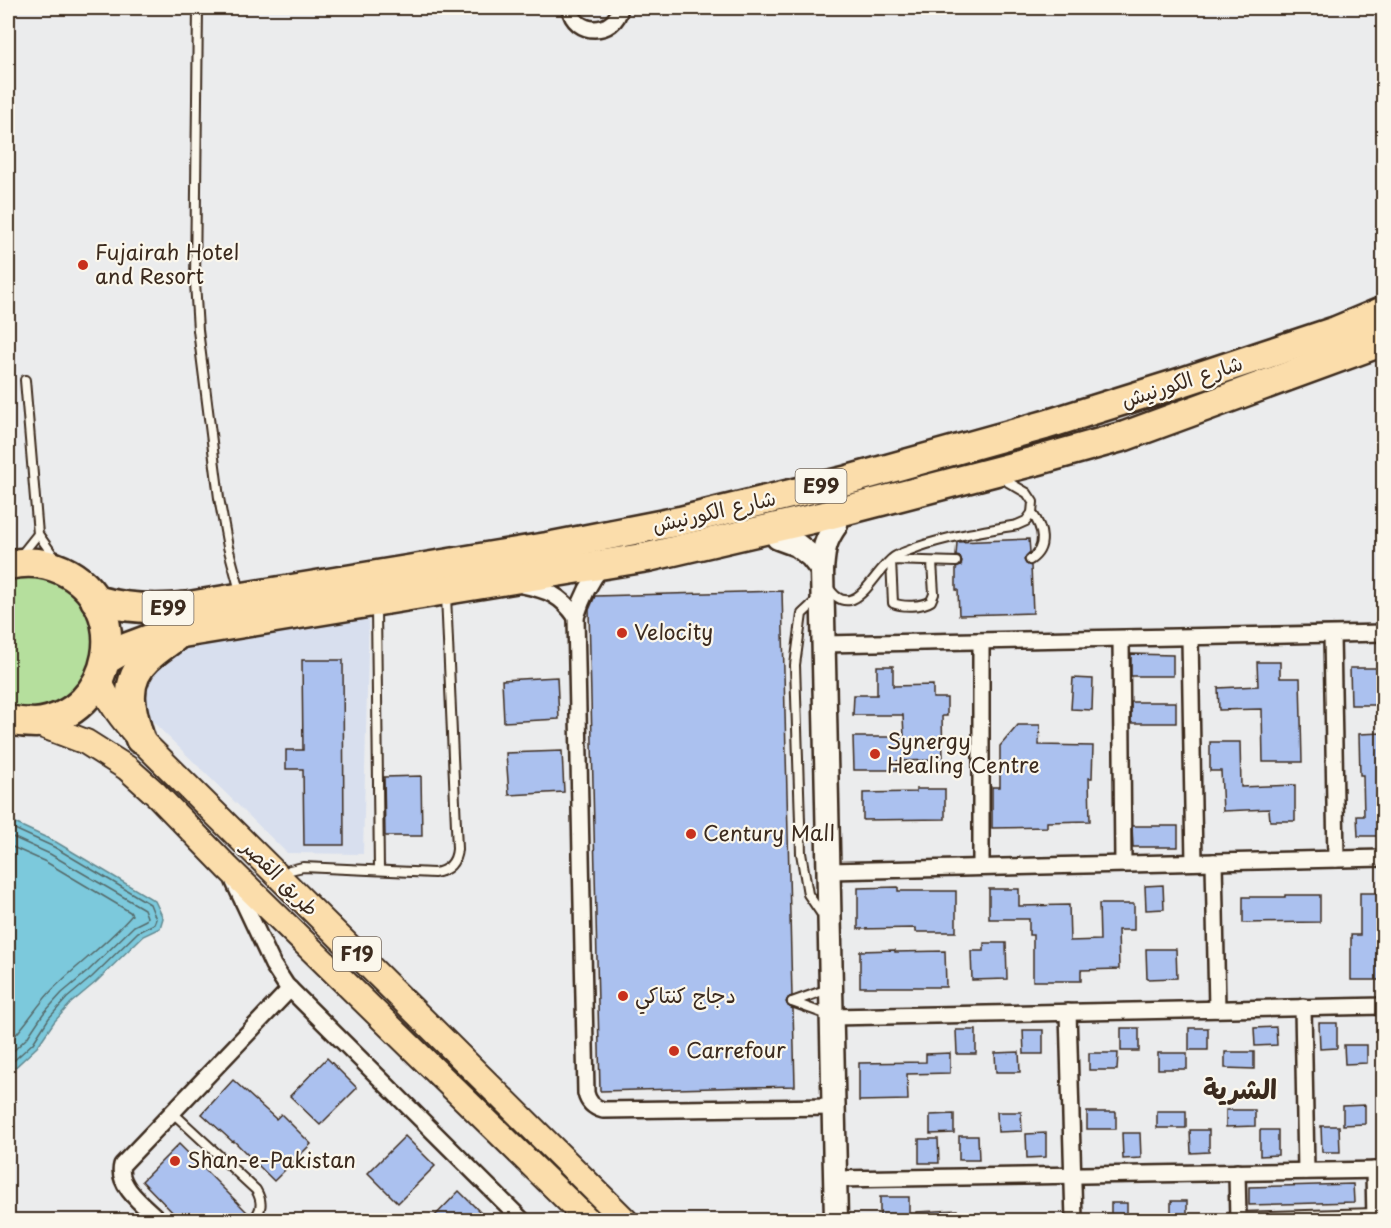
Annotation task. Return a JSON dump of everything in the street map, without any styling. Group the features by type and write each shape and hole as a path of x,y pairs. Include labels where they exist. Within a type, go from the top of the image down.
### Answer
{"highway":[{"name":"شارع الكورنيش","path":"95,600 126,607 158,609 242,599 547,547 681,521 848,480 1045,425 1336,331 1383,311"},
{"name":"شارع الكورنيش","path":"102,670 128,647 152,638 648,557 820,517 1125,436 1383,341"},
{"path":"8,720 36,723 66,713 79,704 90,693 102,670 108,645 102,614 95,600 83,585 68,573 55,567 25,562 9,565"},
{"path":"140,739 130,702 135,675 147,659 179,633"}],"main road":[{"name":"طريق القصر","path":"102,670 105,694 124,723 625,1221"},
{"name":"طريق القصر","path":"36,723 86,742 127,768 156,794 228,868 588,1221"}],"street":[{"path":"570,8 576,21 585,28 596,30 606,28 614,22 620,8"},
{"path":"648,557 778,538 1008,482 1106,454 1125,436"},
{"path":"836,525 827,537 823,551 822,570 836,1221"},
{"path":"778,538 797,545 811,555 822,570"},
{"path":"604,564 589,583 576,617 584,666 587,1097 593,1106 603,1110 834,1107"},
{"path":"505,581 552,593 566,603 576,617"},
{"path":"824,644 1383,633"},
{"path":"1332,635 1336,859"},
{"path":"1190,638 1194,862"},
{"path":"1121,639 1123,864"},
{"path":"981,642 981,867"},
{"path":"829,871 1383,858"},
{"path":"1214,862 1217,1009"},
{"path":"228,868 279,976 522,1221"},
{"path":"159,1221 125,1185 121,1176 121,1168 171,1112 290,989"},
{"path":"832,1017 1383,1006"},
{"path":"1303,1007 1306,1171"},
{"path":"1068,1012 1074,1221"},
{"path":"836,1179 1379,1170 1375,1216"},
{"path":"1237,1172 1238,1219"}],"lane":[{"path":"198,8 195,282 198,330 218,488 228,547 242,599"},
{"path":"25,380 38,534 68,573"},
{"path":"822,570 833,594 841,600 851,600 870,584 885,565 896,556 939,540 1017,525 1026,521 1032,513 1033,502 1027,493 1008,482"},
{"path":"1030,560 1041,549 1042,541 1040,526 1032,513"},
{"path":"9,565 28,548 38,534"},
{"path":"891,560 956,562"},
{"path":"891,560 892,598 893,603 897,605 923,605 931,601 934,594 932,562"},
{"path":"280,878 290,870 303,867 434,873 441,872 453,863 457,856 446,590"},
{"path":"823,594 802,614 795,665 801,853 808,894 830,926"},
{"path":"376,602 379,870"},
{"path":"832,987 792,1002 832,1017"},
{"path":"171,1112 256,1190 261,1206 259,1214 253,1221"},
{"path":"1238,1219 1375,1216"}],"shaded area":[{"path":"369,609 363,854 287,853 152,721 145,708 142,677 158,653"}],"green space":[{"path":"8,576 54,577 81,597 97,638 86,681 47,710 8,710"}],"water":[{"path":"8,820 56,842 155,901 163,918 160,928 143,936 71,1003 54,1022 37,1047 8,1074"}],"building":[{"path":"1029,539 1030,552 1024,560 1031,566 1033,613 959,615 956,568 961,566 962,562 960,557 956,556 957,542"},
{"name":"Century Mall","path":"782,591 792,996 786,1002 793,1009 795,1086 600,1091 589,610 595,596"},
{"path":"1131,654 1173,655 1173,676 1131,676"},
{"path":"302,660 343,660 344,845 304,845 303,769 286,769 286,750 303,750"},
{"path":"1257,662 1280,662 1280,678 1300,678 1302,762 1263,762 1262,709 1219,710 1218,688 1258,686"},
{"path":"877,666 893,666 893,686 933,685 933,698 947,698 947,716 942,716 943,760 897,761 897,770 854,770 853,737 904,737 903,715 853,715 854,695 877,695"},
{"path":"1350,668 1381,668 1382,705 1351,705"},
{"path":"557,677 559,719 504,722 502,680"},
{"path":"1073,678 1093,679 1092,710 1071,709"},
{"path":"1131,702 1176,702 1176,723 1131,723"},
{"path":"1018,725 1040,725 1039,745 1093,746 1092,778 1089,778 1090,821 1047,822 1047,827 992,828 992,787 1000,787 1000,746"},
{"path":"1383,733 1383,836 1358,836 1357,816 1364,816 1359,734"},
{"path":"1210,742 1240,742 1241,787 1295,785 1295,821 1270,821 1269,809 1223,811 1221,771 1210,771"},
{"path":"562,751 564,792 509,795 506,753"},
{"path":"421,776 422,836 385,836 384,777"},
{"path":"916,789 945,789 945,819 863,820 863,793 916,792"},
{"path":"1132,826 1178,826 1178,847 1133,847"},
{"path":"1163,885 1164,909 1146,910 1145,886"},
{"path":"898,887 898,891 956,891 956,932 916,932 916,928 858,929 858,888"},
{"path":"989,889 1019,889 1019,906 1069,905 1070,941 1100,940 1099,904 1134,904 1134,930 1118,930 1119,969 1081,970 1081,981 1033,981 1033,935 1029,935 1029,919 989,919"},
{"path":"1360,893 1383,893 1383,980 1351,980 1351,935 1360,935"},
{"path":"1285,895 1320,895 1320,922 1243,923 1243,897 1285,897"},
{"path":"984,943 1006,943 1007,979 972,980 971,951 984,951"},
{"path":"1146,949 1176,949 1177,978 1147,979"},
{"path":"895,950 895,952 945,951 946,987 860,987 860,951"},
{"path":"1319,1023 1337,1023 1337,1048 1320,1049"},
{"path":"1276,1027 1277,1045 1255,1046 1254,1028"},
{"path":"1121,1028 1139,1028 1139,1051 1121,1051"},
{"path":"1189,1028 1208,1028 1208,1050 1189,1050"},
{"path":"956,1030 976,1030 976,1054 957,1054"},
{"path":"1023,1030 1043,1030 1043,1054 1024,1054"},
{"path":"1344,1045 1367,1045 1367,1063 1345,1064"},
{"path":"1019,1052 1020,1072 996,1072 995,1053"},
{"path":"1225,1052 1254,1052 1254,1069 1225,1068"},
{"path":"950,1053 950,1073 907,1074 908,1100 859,1101 859,1063 926,1062 926,1054"},
{"path":"1089,1053 1118,1053 1117,1070 1089,1070"},
{"path":"1158,1053 1187,1053 1187,1069 1158,1069"},
{"path":"327,1058 357,1088 320,1125 290,1096"},
{"path":"233,1080 276,1119 281,1114 311,1144 274,1181 234,1141 202,1114"},
{"path":"1365,1105 1365,1124 1343,1125 1343,1106"},
{"path":"1226,1110 1255,1110 1255,1126 1226,1127"},
{"path":"1157,1111 1186,1111 1186,1128 1157,1128"},
{"path":"997,1112 1021,1112 1022,1131 998,1132"},
{"path":"1087,1112 1116,1112 1116,1129 1087,1129"},
{"path":"954,1114 954,1133 930,1134 930,1115"},
{"path":"1321,1126 1339,1126 1340,1152 1322,1152"},
{"path":"1190,1130 1209,1130 1209,1152 1191,1153"},
{"path":"1260,1130 1278,1130 1278,1155 1260,1156"},
{"path":"1046,1133 1046,1157 1027,1158 1026,1134"},
{"path":"1122,1133 1140,1133 1141,1158 1123,1159"},
{"path":"405,1136 435,1166 398,1203 368,1173"},
{"path":"959,1136 978,1136 979,1160 959,1160"},
{"path":"919,1139 938,1139 939,1163 919,1163"},
{"path":"179,1144 249,1214 243,1221 181,1221 142,1181"},
{"path":"1353,1184 1354,1202 1249,1205 1249,1187"},
{"path":"459,1191 489,1221 430,1221"},
{"path":"880,1197 909,1197 909,1221 880,1221"},
{"path":"1171,1201 1187,1201 1187,1221 1171,1221"},
{"path":"1111,1203 1127,1203 1127,1221 1111,1221"},
{"path":"957,1210 957,1221 916,1221 916,1212"}],"place":[{"name":"Fujairah Hotel and Resort","path":"83,265"},
{"name":"Velocity","path":"622,633"},
{"name":"Synergy Healing Centre","path":"875,754"},
{"name":"Century Mall","path":"691,834"},
{"name":"دجاج كنتاكي","path":"623,996"},
{"name":"Carrefour","path":"674,1051"},
{"name":"Shan-e-Pakistan","path":"175,1161"}],"district":[{"name":"الشرية","path":"1240,1090"}]}
